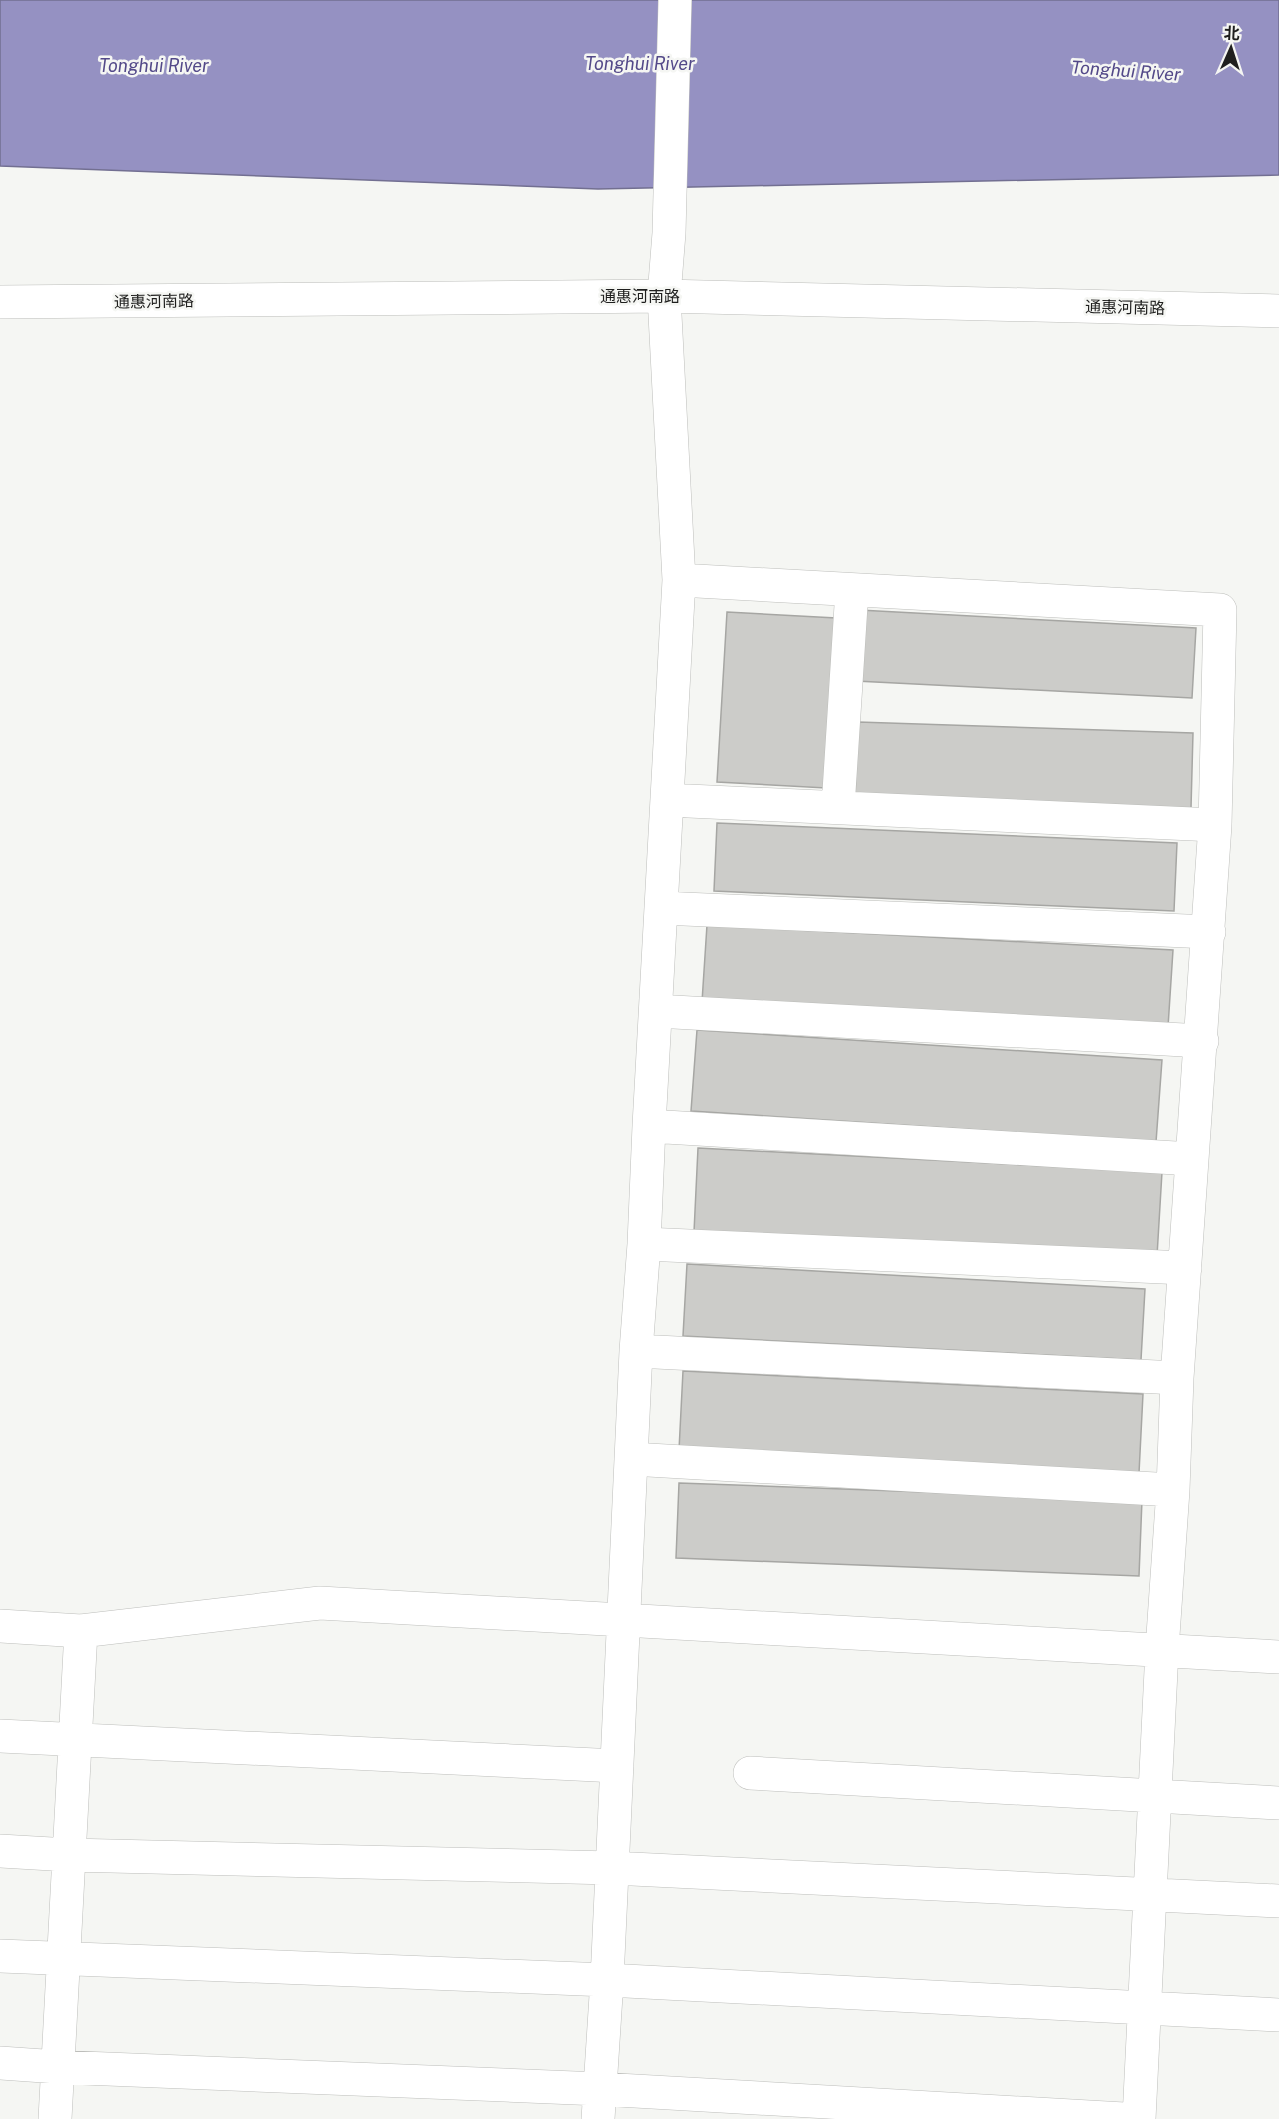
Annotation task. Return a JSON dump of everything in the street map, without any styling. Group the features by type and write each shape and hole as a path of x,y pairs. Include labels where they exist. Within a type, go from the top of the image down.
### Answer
{"street":[{"path":"599,2104 607,1980 636,1351 645,1244 649,1126 679,580 664,296 669,233 675,0"},
{"name":"通惠河南路","path":"0,302 664,296 1279,311"},
{"path":"679,580 1220,609 1215,825 1202,1041 1177,1378 1139,2119"},
{"path":"838,807 852,590"},
{"path":"667,800 1215,825"},
{"path":"661,908 1209,932"},
{"path":"656,1011 1202,1041"},
{"path":"649,1126 1192,1158"},
{"path":"645,1244 1185,1268"},
{"path":"636,1351 1177,1378"},
{"path":"631,1459 1173,1490"},
{"path":"0,1626 81,1631 320,1603 624,1622 1279,1657"},
{"path":"56,2119 81,1631"},
{"path":"0,1736 617,1766"},
{"path":"750,1773 1279,1803"},
{"path":"0,1851 69,1855 612,1868 1279,1902"},
{"path":"0,1956 607,1980 1279,2015"},
{"path":"0,2063 599,2104 1124,2119"}],"water":[{"name":"Tonghui River","path":"0,0 1279,0 1279,175 598,189 0,166"}],"building":[{"path":"859,610 1196,628 1192,698 856,681"},
{"path":"727,612 836,618 826,788 717,782"},
{"path":"858,722 1193,733 1191,808 855,797"},
{"path":"717,823 1177,843 1174,911 714,891"},
{"path":"707,925 1173,950 1168,1027 702,1002"},
{"path":"697,1030 1162,1060 1156,1142 691,1111"},
{"path":"698,1148 1162,1172 1157,1256 694,1232"},
{"path":"687,1264 1145,1289 1141,1360 683,1336"},
{"path":"683,1371 1143,1394 1139,1473 679,1450"},
{"path":"679,1483 1142,1500 1139,1576 676,1558"}]}
